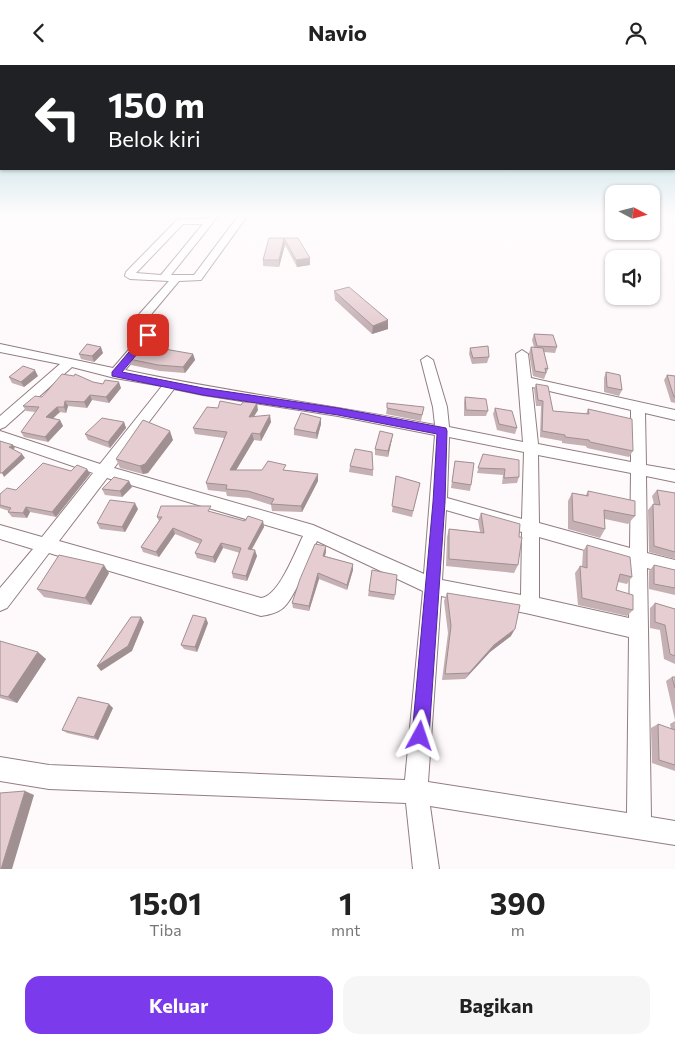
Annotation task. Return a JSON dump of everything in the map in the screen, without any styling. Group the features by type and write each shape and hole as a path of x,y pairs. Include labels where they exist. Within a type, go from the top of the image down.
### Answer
{"street":[{"path":"151,253 130,274 133,276 176,279 197,278 216,253"},
{"path":"163,278 184,253"},
{"path":"115,374 160,322 140,320 176,279"},
{"path":"3,353 69,363 203,391 338,411 675,476"},
{"path":"522,353 532,448 530,605"},
{"path":"426,869 416,792 439,502 442,431 435,382 427,361"},
{"path":"0,424 69,363"},
{"path":"524,381 675,415"},
{"path":"0,602 171,384"},
{"path":"638,407 638,827"},
{"path":"0,436 104,471 313,531 432,586 530,605 639,630"},
{"path":"439,502 675,568"},
{"path":"0,532 261,607 270,606 278,601 283,594 313,531"},
{"path":"0,769 49,777 416,792 675,833"}],"building":[{"path":"265,253 281,253 279,260 263,260"},
{"path":"292,253 307,253 310,258 296,260"},
{"path":"349,287 388,320 373,326 334,291"},
{"path":"534,334 553,335 557,347 537,346"},
{"path":"87,344 101,347 92,356 79,354"},
{"path":"142,345 193,354 183,367 158,365 129,359"},
{"path":"488,346 489,357 473,358 470,348"},
{"path":"531,347 543,348 548,369 545,368 546,373 535,371"},
{"path":"23,366 35,370 21,382 9,377"},
{"path":"606,372 620,375 622,390 607,387"},
{"path":"62,374 74,376 75,374 103,384 105,380 119,382 106,397 90,395 84,402 65,401 64,407 57,407 46,417 60,420 45,437 21,432 39,407 23,406 35,396 42,397"},
{"path":"667,375 675,376 675,397 674,397"},
{"path":"536,384 548,386 553,411 589,414 588,409 632,419 633,451 542,431 543,401 538,400"},
{"path":"465,397 486,399 488,411 466,410"},
{"path":"220,401 241,405 243,402 257,403 249,417 270,415 260,434 252,433 230,470 262,470 268,461 286,465 283,470 318,474 301,506 271,504 274,499 248,491 226,489 227,485 206,483 227,432 193,428 207,407 218,408"},
{"path":"387,403 424,407 422,415 387,408"},
{"path":"495,408 512,411 517,428 499,424"},
{"path":"301,413 321,418 316,433 294,429"},
{"path":"102,418 124,422 108,442 85,434"},
{"path":"143,420 170,431 145,464 140,466 116,459"},
{"path":"380,431 393,434 388,451 375,449"},
{"path":"0,441 13,445 9,447 22,454 2,473 0,473"},
{"path":"355,449 372,452 373,470 350,466"},
{"path":"483,454 519,460 519,477 504,478 505,469 478,468"},
{"path":"455,461 474,463 471,485 452,482"},
{"path":"43,463 71,471 77,465 87,469 52,512 26,507 23,513 8,512 11,508 0,505 0,494 7,488 16,490"},
{"path":"396,476 420,483 413,511 392,506"},
{"path":"114,477 129,481 120,491 102,489"},
{"path":"657,490 675,493 675,552 654,546 653,504 660,505"},
{"path":"588,491 635,501 635,516 604,510 605,529 573,521 572,493 588,496"},
{"path":"110,500 135,503 122,527 97,523"},
{"path":"161,506 211,506 208,511 245,521 248,516 263,521 248,549 255,550 246,576 232,573 241,548 221,543 213,557 195,553 202,540 173,528 156,552 141,547 162,517 157,517"},
{"path":"481,513 520,524 519,537 522,537 518,565 449,559 449,529 484,533"},
{"path":"315,544 326,546 323,556 353,564 347,585 318,573 309,606 292,603 300,579"},
{"path":"587,545 630,557 632,577 620,574 616,590 633,595 633,610 582,598 580,566 587,568"},
{"path":"59,555 104,565 85,598 37,589"},
{"path":"654,565 675,570 675,588 654,584"},
{"path":"372,570 397,575 395,595 369,591"},
{"path":"447,593 520,605 515,629 494,645 469,673 445,674 451,626"},
{"path":"655,603 675,609 675,656 670,654 665,625 655,622"},
{"path":"193,615 206,618 195,647 181,645"},
{"path":"131,617 141,617 128,646 97,666"},
{"path":"0,641 38,652 8,697 0,695"},
{"path":"672,677 675,677 675,688"},
{"path":"78,697 109,704 94,737 62,730"},
{"path":"658,724 675,730 675,765 659,760"},
{"path":"25,791 1,869 0,869 0,793"}],"route":[{"path":"148,335 115,374 203,391 338,411 442,431 439,502 420,736"}]}
